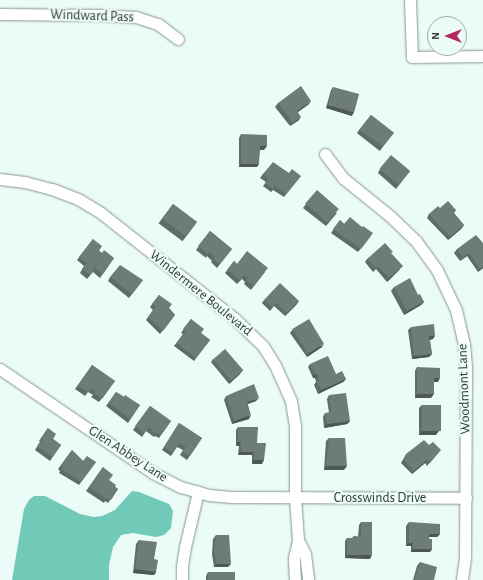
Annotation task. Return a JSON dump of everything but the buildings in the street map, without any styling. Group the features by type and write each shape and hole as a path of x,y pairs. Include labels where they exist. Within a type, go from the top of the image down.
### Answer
{"street":[{"path":"410,0 412,57 483,56"},
{"name":"Windward Pass","path":"0,14 100,15 136,17 158,24 178,39"},
{"name":"Woodmont Lane","path":"325,154 343,178 391,217 416,242 438,271 449,293 460,326 466,364 465,558 462,580"},
{"name":"Windermere Boulevard","path":"0,179 25,182 52,189 78,199 102,214 235,319 254,336 275,365 291,401 295,425 295,498 298,540 294,558 295,580"},
{"name":"Glen Abbey Lane","path":"2,373 167,481 198,492 227,497 295,498"},
{"path":"182,580 182,566 185,547 198,492"},
{"name":"Crosswinds Drive","path":"295,498 466,498"},
{"name":"Windermere Boulevard","path":"298,540 305,554 308,580"}],"shaded area":[{"path":"132,491 139,492 169,504 173,511 171,528 164,535 156,537 133,533 121,535 113,547 109,565 109,580 12,580 24,509 29,500 34,496 45,496 80,514 94,517 102,516 115,510"}]}
